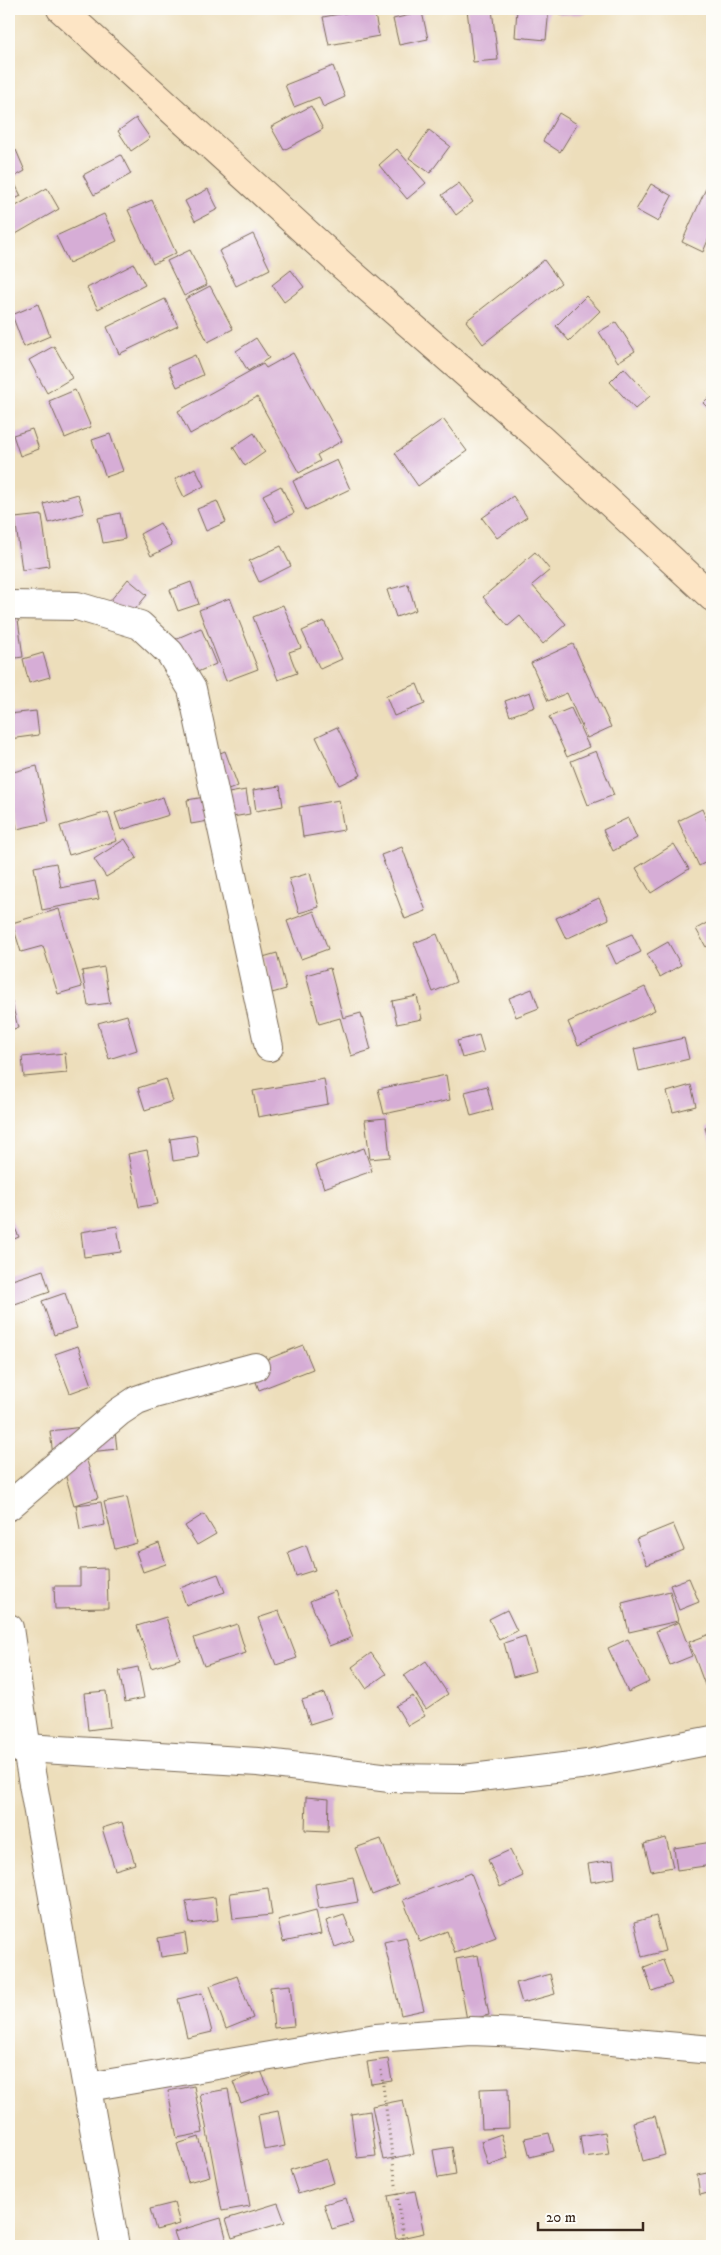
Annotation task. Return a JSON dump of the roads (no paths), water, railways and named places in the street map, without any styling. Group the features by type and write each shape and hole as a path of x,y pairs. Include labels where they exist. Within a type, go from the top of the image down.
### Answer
{"street":[{"path":"61,9 343,266 542,440 712,597"},
{"path":"9,605 77,606 140,625 170,653 192,689 269,1047"},
{"path":"9,1506 119,1412 137,1400 255,1367"},
{"path":"9,1628 18,1748 88,2087 115,2246"},
{"path":"18,1748 249,1761 390,1778 464,1778 588,1764 712,1740"},
{"path":"88,2087 376,2038 471,2031 522,2033 712,2050"}]}
